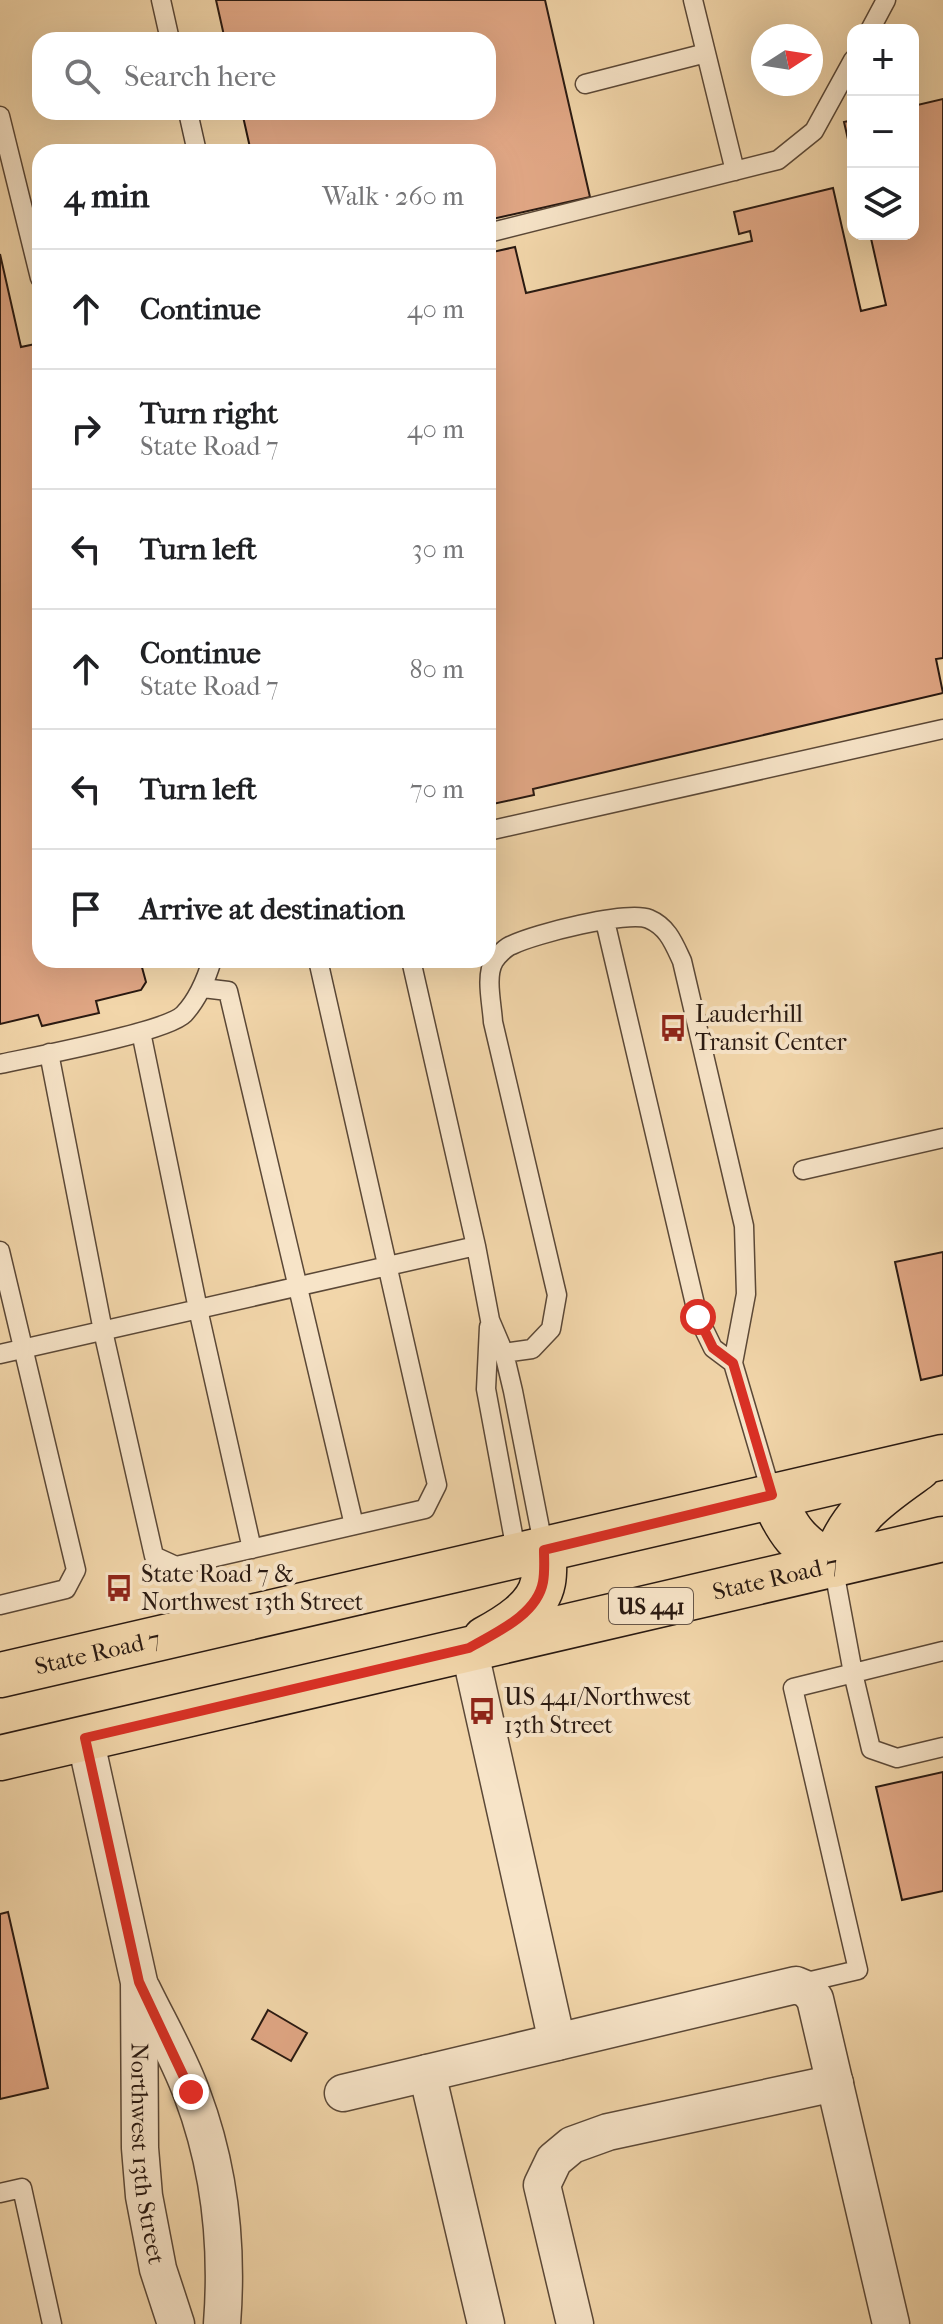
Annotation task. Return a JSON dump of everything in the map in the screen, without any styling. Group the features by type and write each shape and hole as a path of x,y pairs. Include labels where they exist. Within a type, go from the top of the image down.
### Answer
{"main road":[{"name":"State Road 7","path":"0,1675 936,1459"},
{"path":"772,1495 784,1523 806,1549 833,1565 842,1538 859,1514 885,1491 936,1459"},
{"name":"State Road 7","path":"0,1758 943,1539"},
{"path":"469,1648 510,1624 532,1603 543,1584 531,1553"}],"street":[{"path":"469,1648 557,2042"},
{"name":"Northwest 13th Street","path":"85,1738 139,1982 140,2148 144,2196 158,2269 176,2324"},
{"name":"Northwest 13th Street","path":"139,1982 175,2055 204,2130 214,2170 222,2223 225,2291 222,2324"},
{"path":"343,2093 796,1985 808,1990 815,1999 891,2324"},
{"path":"427,2073 486,2324"},
{"path":"575,2324 542,2185 554,2160 572,2145 608,2132 835,2083"}],"lane":[{"path":"161,0 168,32"},
{"path":"693,0 735,171"},
{"path":"873,24 886,0"},
{"path":"585,84 706,53"},
{"path":"496,231 778,160 814,131 847,71"},
{"path":"0,116 32,246"},
{"path":"190,120 195,144"},
{"path":"496,829 943,729"},
{"path":"496,960 508,946 532,937 622,916 648,918 670,935 682,961 744,1226 746,1294 733,1363 772,1495"},
{"path":"605,921 698,1317 713,1348 733,1363"},
{"path":"0,1064 141,1032 182,1017 203,988 209,968"},
{"path":"49,1053 103,1331 154,1556 176,1566 425,1509 437,1485 320,968"},
{"path":"413,968 490,1320 504,1353 531,1553"},
{"path":"492,968 490,988 493,1022 557,1295 551,1329 532,1349 504,1353"},
{"path":"203,988 228,991 354,1525"},
{"path":"141,1032 198,1309 252,1549"},
{"path":"803,1170 943,1138"},
{"path":"0,1354 476,1246"},
{"path":"0,1251 76,1570 66,1589 0,1605"},
{"path":"490,1320 486,1389 531,1553"},
{"path":"833,1565 871,1749 897,1758 943,1747"},
{"path":"796,1985 858,1970 793,1688 943,1651"},
{"path":"0,2193 22,2188 52,2324"}],"building":[{"path":"216,0 545,0 590,197 496,218 496,144 249,144 244,120 496,120 496,32 223,32"},
{"path":"943,99 943,658 936,659 943,693 533,789 534,795 496,803 496,251 515,247 526,293 752,241 750,231 739,234 734,212 833,188 861,311 886,305 871,240 919,240 919,105"},
{"path":"0,254 21,347 32,345 32,968 142,968 146,982 141,990 96,1001 99,1013 42,1026 38,1015 0,1024"},
{"path":"943,1252 943,1375 921,1380 895,1262"},
{"path":"943,1772 943,1891 902,1900 876,1787"},
{"path":"8,1912 48,2088 0,2099 0,1914"},
{"path":"268,2010 307,2033 291,2061 252,2039"}],"place":[{"name":"Lauderhill Transit Center","path":"673,1028"},
{"name":"State Road 7 & Northwest 13th Street","path":"119,1588"},
{"name":"US 441/Northwest 13th Street","path":"482,1711"}],"route":[{"path":"191,2092 139,1982 85,1738 469,1648 510,1624 532,1603 543,1584 544,1550 772,1495 733,1363 713,1348 698,1317"}]}
